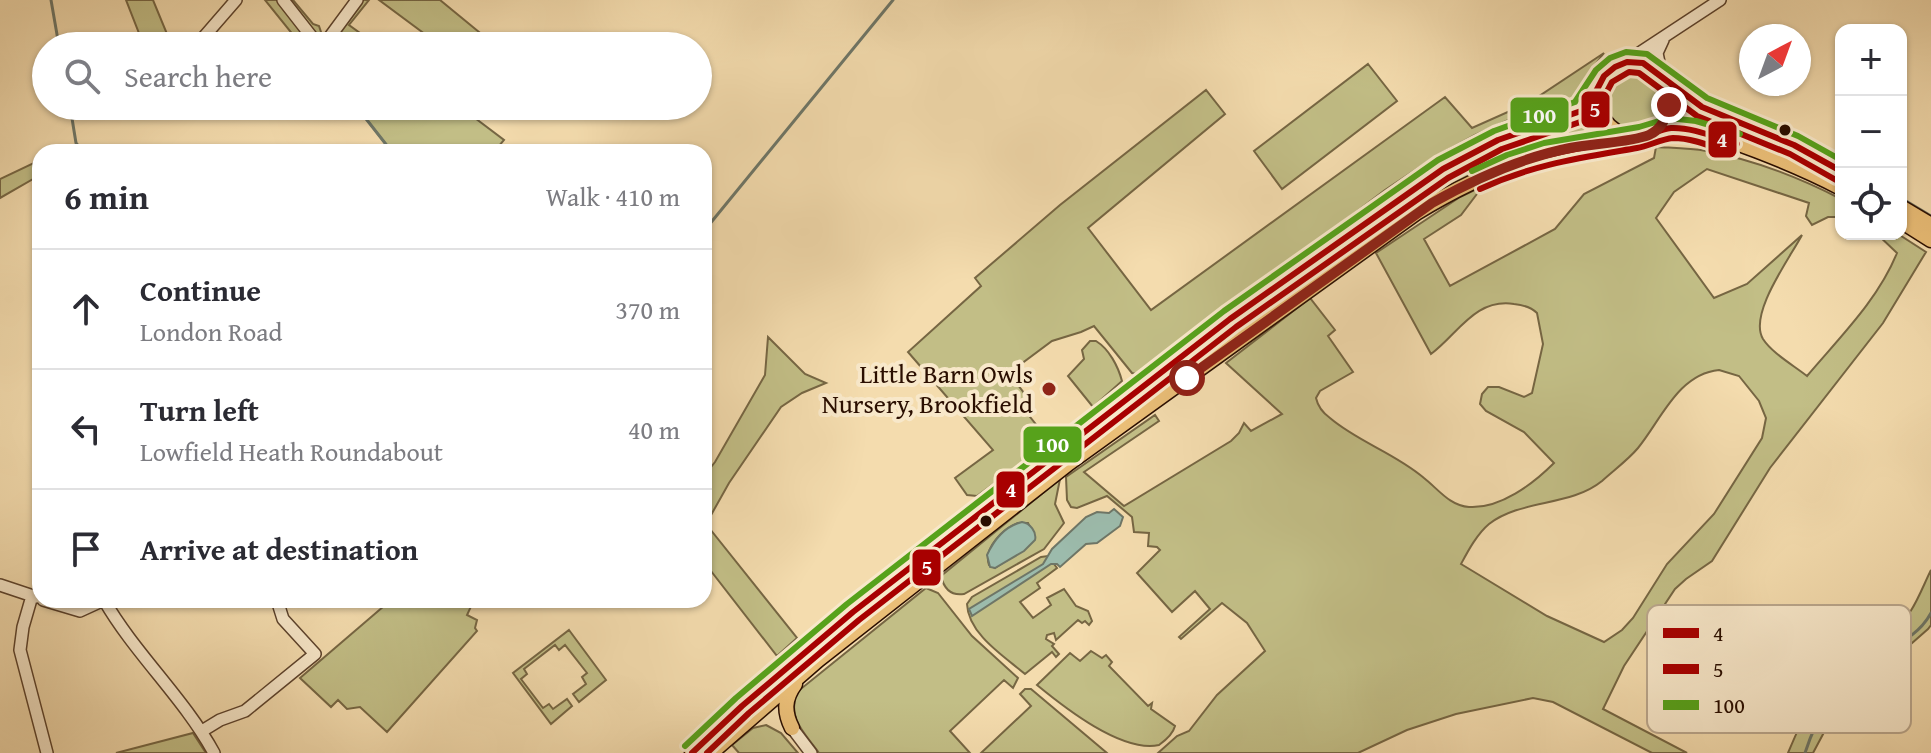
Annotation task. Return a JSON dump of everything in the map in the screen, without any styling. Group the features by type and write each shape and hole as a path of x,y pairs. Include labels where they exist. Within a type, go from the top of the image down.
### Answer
{"main road":[{"path":"692,753 742,706 853,612 1230,319 1418,184 1488,145 1581,111 1606,74 1622,64 1643,63 1702,107 1794,145 1836,168"},
{"path":"1650,134 1662,124 1668,109 1668,89 1663,78"},
{"path":"1598,86 1597,103 1603,121 1618,133 1632,138"},
{"path":"711,753 818,660 1069,463 1416,213 1476,180 1521,161 1559,150 1632,138 1670,128 1694,131 1760,152 1835,185"},
{"path":"1907,211 1931,225"},
{"path":"1907,225 1931,240"},
{"path":"792,728 786,713 788,696 818,660"},
{"path":"749,718 771,715 792,728"}],"street":[{"path":"208,32 236,0"},
{"path":"283,0 308,32"},
{"path":"333,32 357,0"},
{"path":"1622,64 1720,0"},
{"path":"1663,78 1657,53 1667,37"},
{"path":"0,585 32,596"},
{"path":"33,608 23,627 20,650 47,753"},
{"path":"68,608 77,611 90,608"},
{"path":"110,608 202,731 214,753"},
{"path":"280,608 285,622 315,654"},
{"path":"202,731 245,711 326,645"},
{"path":"792,728 811,753"}],"shaded area":[{"path":"126,0 153,0 166,32 139,32"},
{"path":"265,0 293,0 313,24 319,26 321,32 291,32"},
{"path":"351,0 369,0 349,25 359,32 327,32"},
{"path":"379,0 440,0 479,32 422,32"},
{"path":"1604,53 1586,77 1582,92 1571,101 1559,106 1533,109 1436,156 1385,190 1140,375 1132,373 1094,326 1052,341 1009,373 1030,401 1023,408 1050,442 977,496 967,495 955,478 993,450 908,352 981,286 975,278 1060,205 1206,90 1225,114 1088,228 1151,310 1445,97 1472,128 1530,102"},
{"path":"1368,64 1397,101 1282,189 1254,151"},
{"path":"1633,71 1654,80 1663,101 1654,122 1633,131 1612,122 1603,101 1612,80"},
{"path":"1676,97 1791,152 1835,176 1835,180 1672,122"},
{"path":"1590,111 1604,133 1603,137 1449,188 772,692 704,753 699,753 857,616 1240,318 1423,189 1480,155"},
{"path":"367,120 478,120 504,140 501,144 386,144"},
{"path":"1656,147 1723,154 1775,170 1835,196 1835,217 1812,225 1806,216 1809,203 1707,169 1674,192 1656,218 1714,298 1747,284 1802,235 1766,301 1760,328 1763,339 1772,349 1807,376 1857,318 1889,270 1897,253 1883,240 1907,240 1926,252 1883,323 1770,468 1712,561 1675,589 1664,605 1647,605 1647,631 1624,666 1603,709 1687,753 1652,753 1553,702 1533,698 1456,714 1407,730 1358,753 1158,753 1177,736 1189,731 1217,695 1265,651 1247,623 1222,603 1181,639 1179,637 1210,609 1195,591 1172,612 1137,573 1160,550 1148,546 1149,533 1134,532 1132,517 1107,496 1077,508 1071,507 1067,500 1066,477 1155,415 1159,421 1084,472 1124,506 1231,441 1244,423 1251,431 1282,414 1226,363 1310,298 1335,330 1328,336 1353,372 1320,391 1316,398 1325,414 1352,434 1413,469 1456,504 1481,507 1515,494 1554,463 1524,432 1486,411 1480,404 1482,394 1488,387 1499,387 1524,397 1532,393 1543,344 1537,313 1518,304 1488,306 1468,319 1431,354 1376,253 1460,197 1483,186 1461,215 1424,239 1450,286 1555,229 1584,194 1654,158","holes":["1719,370 1739,376 1759,401 1766,418 1762,438 1714,514 1667,564 1633,618 1604,642 1547,616 1461,564 1481,533 1502,516 1575,495 1602,481 1634,452 1681,389 1705,373"]},
{"path":"32,164 32,180 0,198 0,179"},
{"path":"768,337 805,374 826,383 802,393 781,407 712,513 712,466 765,375"},
{"path":"1090,341 1101,344 1109,353 1122,381 1093,407 1068,376 1084,359 1082,350"},
{"path":"1060,479 1055,504 1064,523 1044,549 964,594 949,591 941,576","holes":["1018,523 1028,523 1035,538 1031,543 995,568 989,565 989,552 1001,534"]},
{"path":"1114,509 1123,517 1120,526 1097,543 1086,544 1060,567 1051,564 972,616 969,609 1043,564 1052,549 1086,517 1097,512 1109,513"},
{"path":"1022,522 1032,528 1035,540 1024,551 995,568 990,567 987,555 993,544 1005,530"},
{"path":"712,532 797,638 777,656 712,572"},
{"path":"1048,556 1057,568 1037,583 1040,588 1020,602 1033,618 1051,605 1047,598 1064,589 1076,606 1088,611 1092,621 1089,625 1078,620 1056,640 1054,633 1047,635 1046,639 1054,644 1052,646 1059,654 1056,657 1052,652 1025,674 981,635 969,615 967,604 972,597 1041,557"},
{"path":"1931,570 1931,625 1911,644 1911,610"},
{"path":"926,588 938,593 972,636 1018,678 1013,688 1004,680 950,731 970,753 819,753 796,718 794,702 797,692"},
{"path":"382,608 470,608 467,615 477,620 477,631 387,732 360,707 347,709 338,700 331,707 300,678"},
{"path":"569,630 606,680 579,702 573,694 586,684 582,677 587,673 565,645 559,650 555,645 524,669 527,674 521,679 543,708 549,704 553,709 567,699 572,706 551,724 513,673"},
{"path":"1091,651 1102,658 1106,655 1112,662 1109,666 1148,706 1152,703 1151,709 1175,726 1162,743 1144,746 1112,736 1078,716 1037,685 1070,653 1080,661"},
{"path":"1025,689 1031,689 1107,753 981,753 1031,706 1020,694"},
{"path":"766,725 781,733 798,753 739,753 732,745 753,728"},
{"path":"193,733 206,753 116,753"},
{"path":"1796,733 1824,733 1813,753 1788,753"}],"waterway":[{"path":"51,0 57,32"},
{"path":"712,221 893,0"},
{"path":"72,120 77,144"},
{"path":"367,120 386,144"},
{"path":"1907,202 1931,216"},
{"path":"1911,636 1931,613"},
{"path":"1805,753 1812,733"}],"transit line":[{"name":"100","path":"685,746 736,698 847,604 1224,311 1438,160 1494,131 1575,102 1596,70 1610,58 1626,52 1647,54 1707,98 1798,136 1835,157"},
{"name":"4","path":"692,753 742,706 853,612 1230,319 1443,169 1498,140 1581,111 1604,76 1615,67 1627,62 1643,63 1702,107 1794,145 1836,168"},
{"name":"5","path":"707,753 749,713 859,620 1236,327 1448,178 1502,149 1586,120 1601,103 1612,82 1629,72 1639,73 1697,116 1790,154 1835,179"},
{"name":"100","path":"1472,171 1544,143 1639,127 1669,118 1696,121 1740,134"},
{"name":"4","path":"1476,180 1536,158 1671,128 1696,131 1737,144"},
{"name":"5","path":"1480,189 1538,168 1673,138 1697,141 1734,154"}],"place":[{"name":"Little Barn Owls Nursery, Brookfield","path":"1049,389"}],"route":[{"path":"1187,378 1432,203 1521,161 1584,145 1647,136 1662,124 1669,105"}]}
